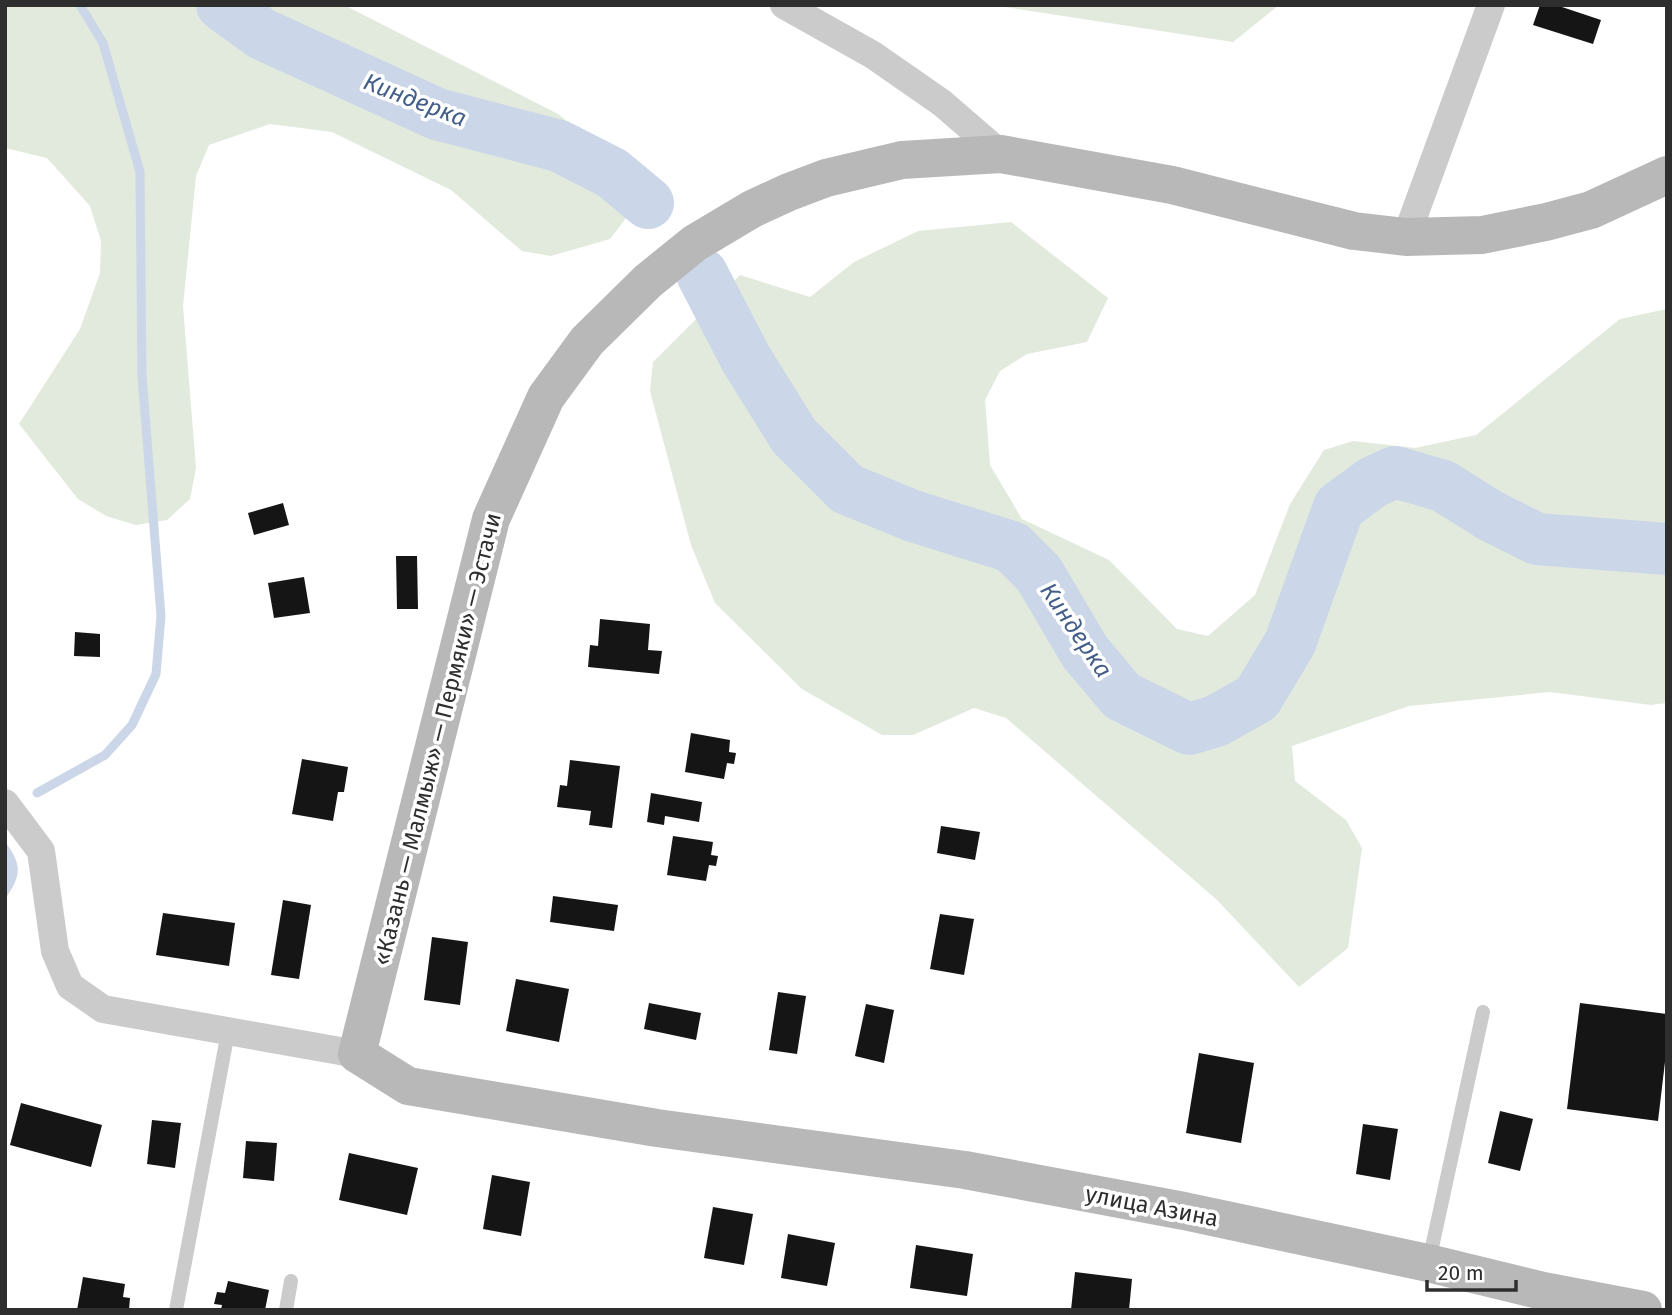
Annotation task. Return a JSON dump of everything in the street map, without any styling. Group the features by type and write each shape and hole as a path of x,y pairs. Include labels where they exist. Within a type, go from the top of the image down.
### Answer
{"street":[{"path":"784,5 873,55 942,103 1001,154"},
{"path":"1406,237 1490,5"},
{"name":"«Казань — Малмыж» — Пермяки» — Эстачи","path":"357,1054 491,519 546,397 587,341 648,281 695,243 751,209 826,178 902,160 1001,154 1172,185 1354,231 1406,237 1482,235 1546,222 1591,210 1667,175"},
{"path":"5,803 41,851 55,951 70,986 103,1009 357,1054"},
{"name":"улица Азина","path":"357,1054 408,1086 657,1128 965,1170 1184,1211 1543,1291 1643,1310"}],"lane":[{"path":"1429,1264 1483,1012"},
{"path":"176,1310 228,1031"},
{"path":"286,1310 291,1281"}],"shaded area":[{"path":"5,5 344,5 558,114 594,143 618,184 629,214 610,239 551,256 522,251 451,190 332,132 270,124 209,145 196,176 183,306 196,468 190,499 167,520 136,525 106,516 78,499 19,424 80,329 100,273 101,241 90,206 47,158 5,148"},
{"path":"992,5 1279,5 1233,42"},
{"path":"1011,222 1108,298 1087,342 1027,354 1000,371 985,400 990,465 1022,519 1109,560 1177,629 1208,636 1255,595 1290,504 1324,450 1353,441 1415,448 1476,435 1620,319 1667,309 1667,703 1651,705 1550,692 1409,706 1292,746 1295,781 1346,820 1362,848 1348,948 1299,987 1216,899 1006,718 974,708 913,735 882,735 802,689 715,603 691,545 650,391 653,362 740,275 810,297 854,262 918,231"}],"water":[{"path":"5,842 15,857 18,870 5,899"}],"building":[{"path":"1540,5 1556,5 1601,20 1593,44 1533,25"},
{"path":"283,503 289,525 254,535 248,513"},
{"path":"396,556 417,556 418,609 397,609"},
{"path":"304,577 310,613 274,618 268,583"},
{"path":"600,619 650,624 648,650 662,651 659,674 588,667 590,645 598,646"},
{"path":"75,632 100,634 100,657 74,656"},
{"path":"691,733 730,740 729,752 736,753 734,764 727,763 724,779 685,772"},
{"path":"302,759 348,767 344,792 338,792 333,821 292,814"},
{"path":"570,760 620,766 612,828 589,825 591,811 557,807 560,785 567,786"},
{"path":"651,793 702,802 699,822 665,816 664,825 647,822"},
{"path":"941,826 980,832 975,860 937,853"},
{"path":"673,836 713,842 711,855 718,856 716,866 709,865 706,881 667,875"},
{"path":"553,896 618,905 614,931 550,922"},
{"path":"283,900 311,905 299,979 271,975"},
{"path":"163,913 235,923 229,966 156,955"},
{"path":"940,914 974,919 964,975 930,969"},
{"path":"432,937 468,942 460,1005 424,1000"},
{"path":"516,979 569,989 559,1042 506,1031"},
{"path":"778,992 806,996 797,1054 769,1050"},
{"path":"649,1003 701,1013 696,1040 644,1029"},
{"path":"1580,1003 1667,1014 1667,1045 1658,1121 1567,1109"},
{"path":"866,1004 894,1010 884,1063 855,1056"},
{"path":"1199,1053 1254,1063 1241,1143 1186,1133"},
{"path":"21,1103 102,1125 91,1167 10,1145"},
{"path":"1500,1111 1533,1119 1520,1171 1488,1163"},
{"path":"152,1120 181,1123 175,1168 147,1164"},
{"path":"1363,1124 1398,1129 1390,1180 1356,1174"},
{"path":"246,1141 277,1143 274,1181 243,1178"},
{"path":"349,1153 418,1168 407,1215 339,1200"},
{"path":"492,1175 530,1182 521,1236 483,1229"},
{"path":"713,1207 753,1214 744,1265 704,1258"},
{"path":"788,1234 835,1243 827,1286 781,1278"},
{"path":"916,1245 973,1254 967,1296 910,1288"},
{"path":"1075,1272 1132,1279 1129,1310 1071,1310"},
{"path":"83,1277 125,1284 123,1297 130,1298 129,1310 77,1310"},
{"path":"228,1281 269,1290 265,1310 221,1310 222,1305 214,1304 217,1292 225,1293"}],"waterway":[{"path":"37,793 105,755 132,725 156,674 161,616 142,376 140,172 103,43 80,5"},
{"name":"Киндерка","path":"222,5 262,34 437,114 559,146 612,173 648,203"},
{"name":"Киндерка","path":"702,274 746,359 794,436 847,489 913,516 1012,547 1039,574 1085,652 1122,696 1189,729 1216,721 1257,698 1290,643 1339,507 1373,482 1395,472 1443,486 1491,516 1537,539 1667,549"}]}
